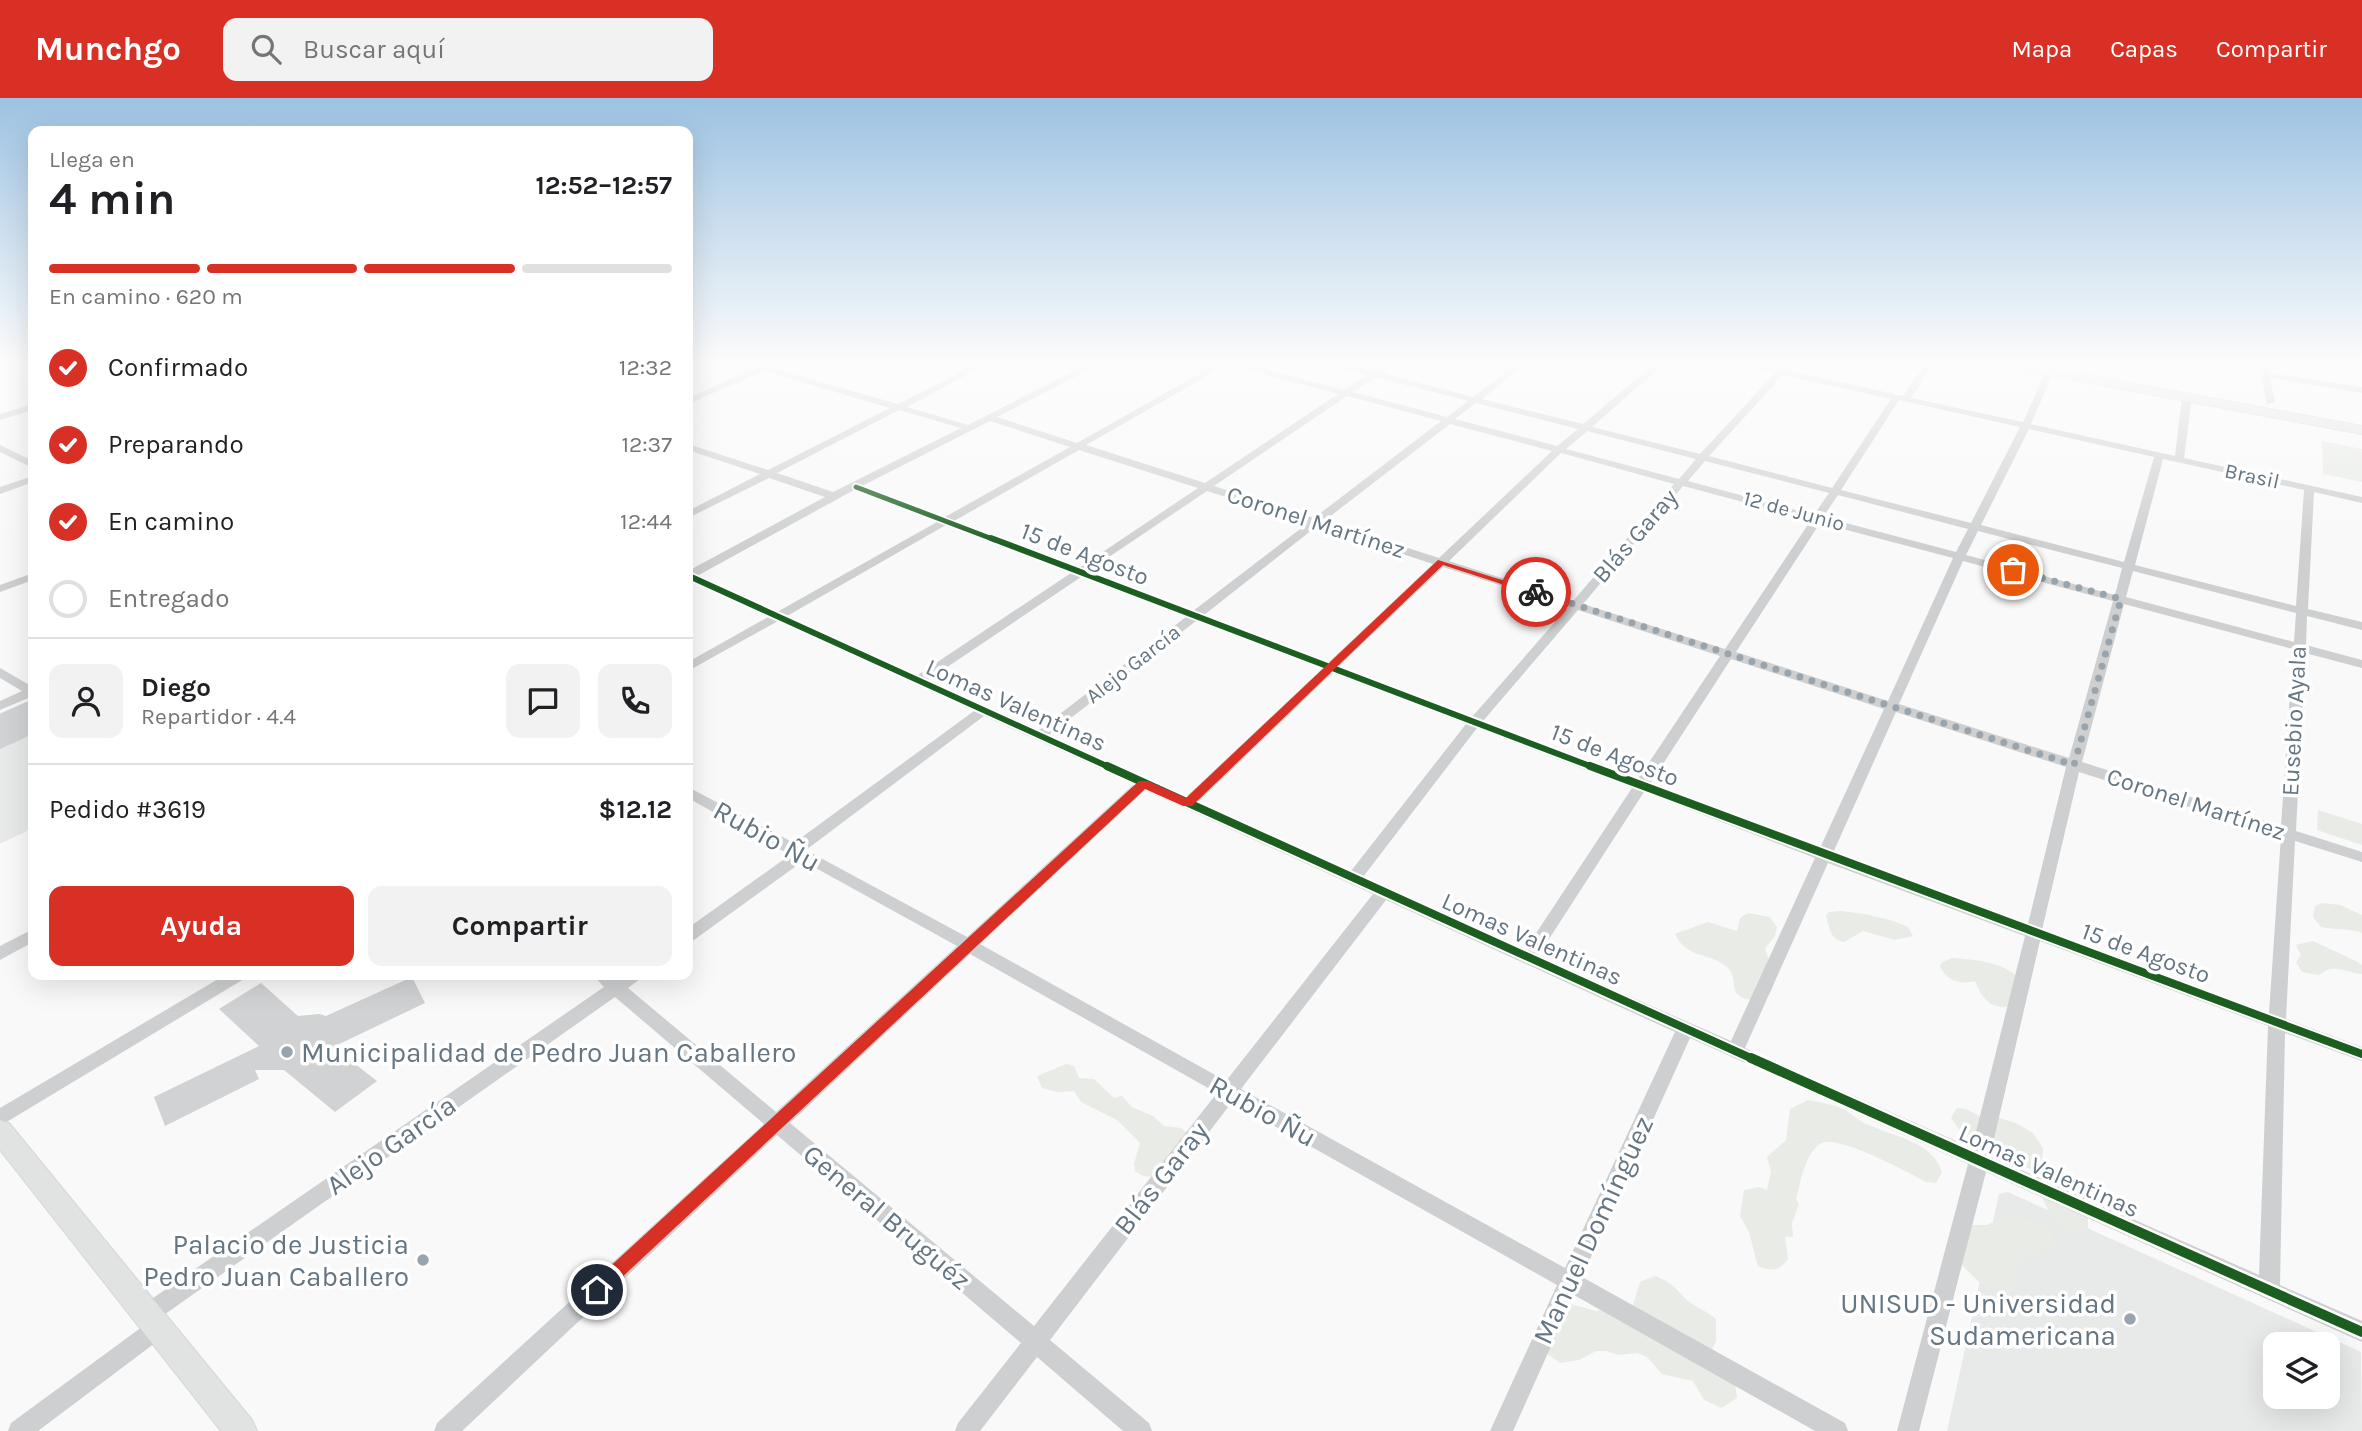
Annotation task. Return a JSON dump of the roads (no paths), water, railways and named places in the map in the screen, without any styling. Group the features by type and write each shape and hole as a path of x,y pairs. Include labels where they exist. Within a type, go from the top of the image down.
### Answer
{"main road":[{"path":"2326,423 2362,430"},
{"path":"0,1131 241,1431"}],"street":[{"path":"693,512 868,423"},
{"path":"953,423 970,428"},
{"path":"693,573 834,496 980,423"},
{"name":"Coronel Martínez","path":"1007,423 2362,856"},
{"path":"693,664 1119,423"},
{"path":"918,681 1301,423"},
{"name":"Alejo García","path":"1039,736 1447,423"},
{"name":"12 de Junio","path":"1463,423 2362,664"},
{"name":"12 de Junio","path":"1575,423 2362,626"},
{"path":"1187,804 1589,423"},
{"name":"Blás Garay","path":"1353,879 1475,722 1733,423"},
{"path":"1528,958 1833,490 1882,423"},
{"name":"Brasil","path":"2018,423 2362,500"},
{"path":"2179,460 2184,423"},
{"path":"1735,1051 1960,556 2026,425"},
{"path":"0,447 28,462"},
{"path":"693,449 834,496"},
{"path":"1908,1431 1979,1160 2074,765 2159,456"},
{"path":"0,491 28,481"},
{"name":"15 de Agosto","path":"856,487 1823,855 2362,1054"},
{"name":"Eusebio Ayala","path":"2269,1290 2277,1021 2297,646 2309,488"},
{"path":"0,589 28,578"},
{"name":"Lomas Valentinas","path":"693,578 1685,1029 2362,1332"},
{"path":"0,672 28,689"},
{"path":"0,706 28,693"},
{"path":"693,932 982,711"},
{"path":"446,1431 1143,784"},
{"name":"Rubio Ñu","path":"693,795 968,945 1837,1431"},
{"name":"Blás Garay","path":"966,1431 1383,892"},
{"path":"0,954 28,938"},
{"path":"0,1118 230,980"},
{"name":"Alejo García","path":"19,1431 153,1321 608,981"},
{"name":"General Bruguéz","path":"608,981 1141,1431"},
{"name":"Manuel Domínguez","path":"1501,1431 1685,1029"}],"place":[{"name":"Municipalidad de Pedro Juan Caballero","path":"287,1052"},
{"name":"Palacio de Justicia Pedro Juan Caballero","path":"423,1260"},
{"name":"UNISUD - Universidad Sudamericana","path":"2130,1319"}]}
